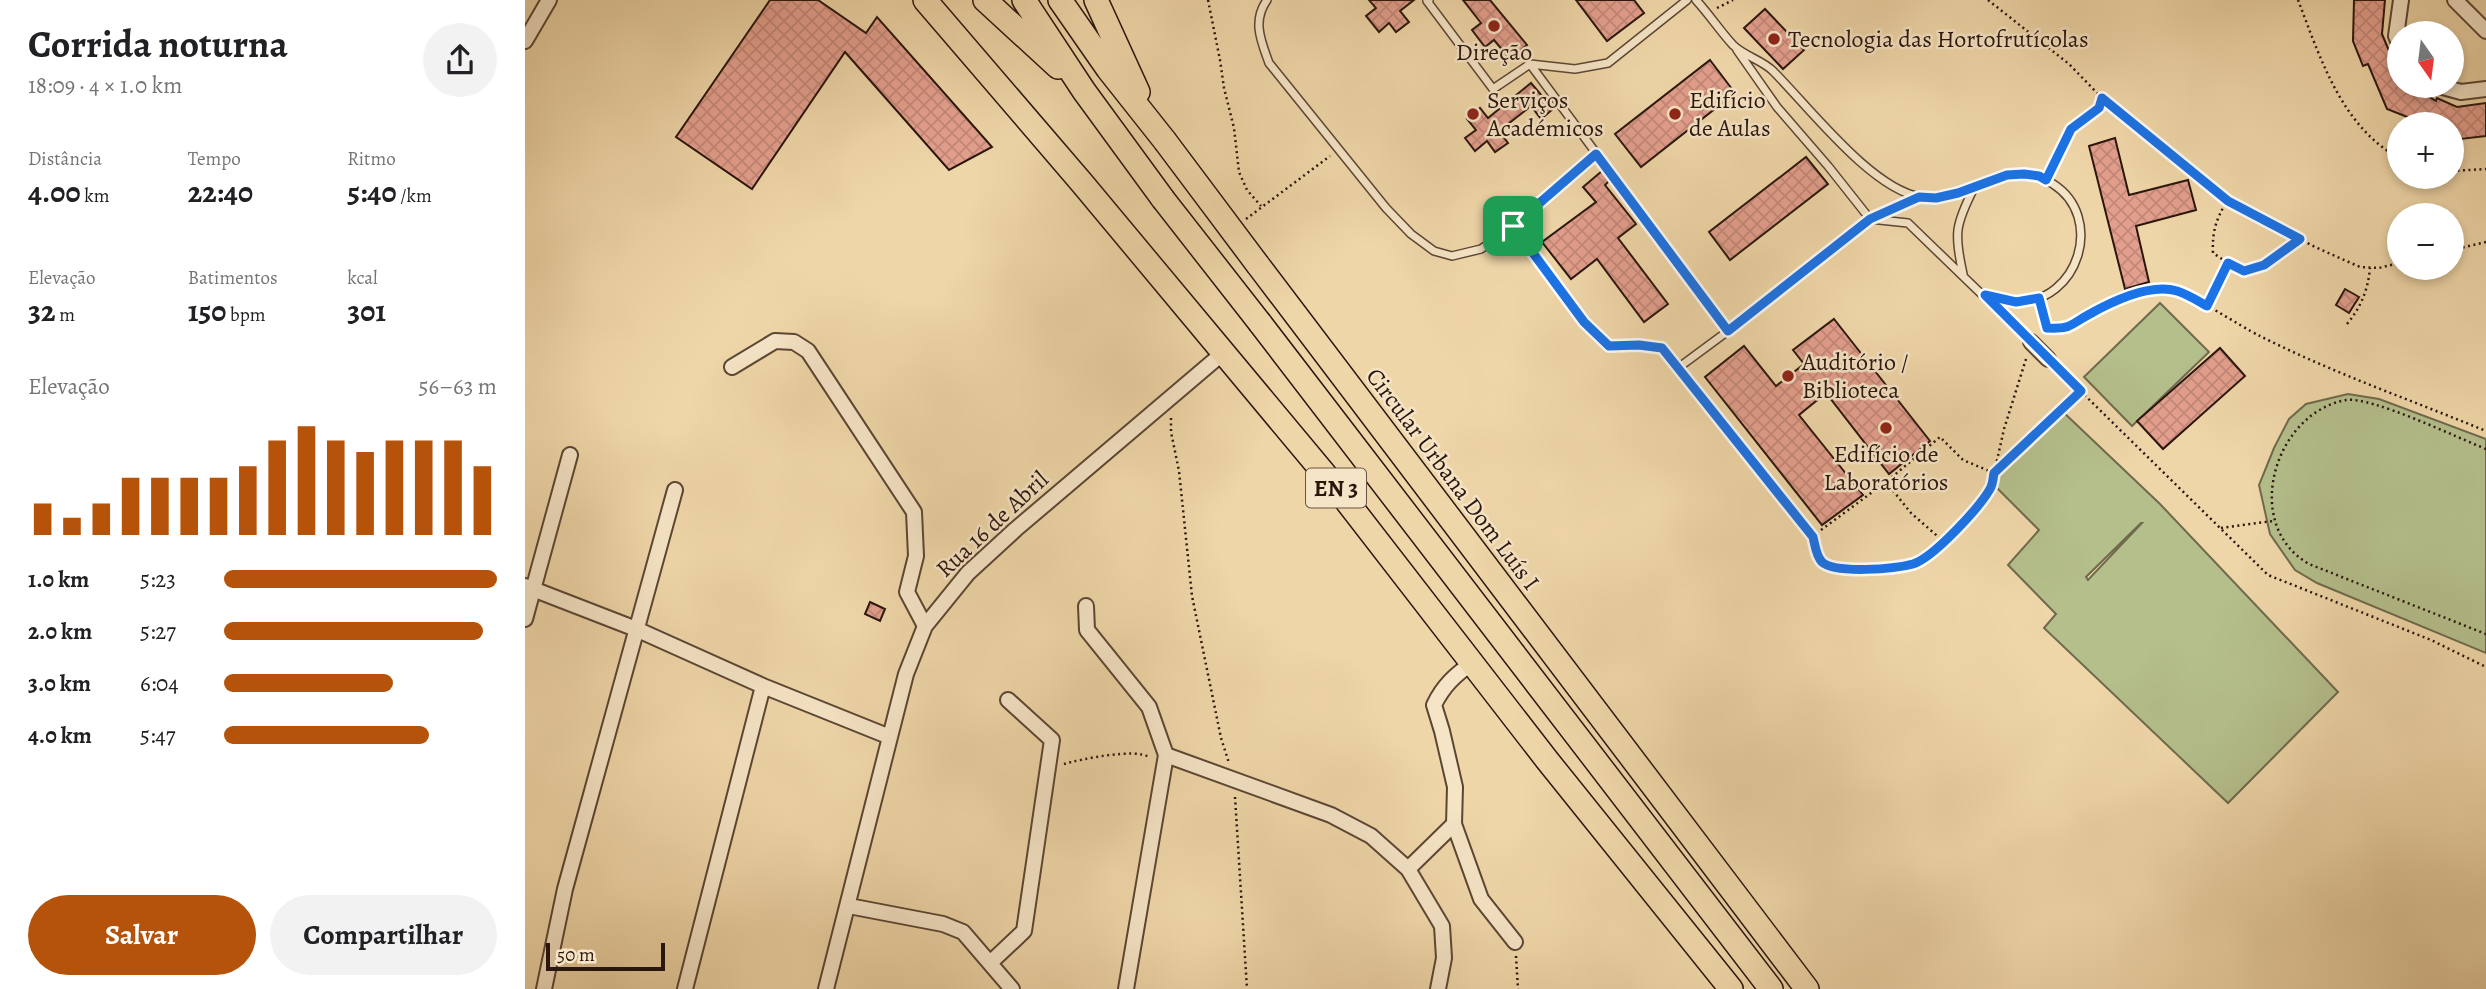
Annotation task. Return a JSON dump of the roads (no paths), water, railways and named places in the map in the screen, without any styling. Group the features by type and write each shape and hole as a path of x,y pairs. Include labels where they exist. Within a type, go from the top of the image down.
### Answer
{"main road":[{"name":"EN 3","path":"925,0 1082,183 1338,490 1731,989"},
{"path":"985,0 1084,91"},
{"path":"1024,0 1084,91 1163,199 1771,989"},
{"name":"Circular Urbana Dom Luís I","path":"1060,0 1108,69 1161,135 1807,989"},
{"path":"1095,0 1161,135"}],"street":[{"path":"525,41 549,0"},
{"path":"2398,21 2400,0"},
{"path":"2455,0 2486,30"},
{"path":"2464,92 2486,89"},
{"path":"732,367 775,341 793,342 808,351 913,512 915,556 907,592 925,626"},
{"path":"2031,342 2048,359"},
{"name":"Rua 16 de Abril","path":"827,989 906,674 925,626 968,573 1016,529 1223,353"},
{"path":"525,618 529,588 570,455"},
{"path":"544,989 565,889 675,490"},
{"path":"529,588 636,629 763,686 890,737"},
{"path":"1086,606 1087,630 1149,707 1166,755 1126,989"},
{"path":"1472,663 1453,676 1440,691 1434,705 1443,731 1455,787 1454,824 1482,899 1515,942"},
{"path":"685,989 763,686"},
{"path":"990,963 1024,931 1052,740 1008,700"},
{"path":"1166,755 1331,815 1371,836 1408,869 1442,926 1444,958 1438,989"},
{"path":"1408,869 1454,824"},
{"path":"849,906 943,924 963,932 1012,989"}],"lane":[{"path":"1267,0 1259,11 1260,38 1269,63 1411,234 1434,251 1452,256 1481,249 1513,226 1596,154"},
{"path":"1429,0 1427,1 1493,89 1530,64 1575,69 1608,62 1687,0"},
{"path":"1696,0 1735,47 1777,107 1870,219 1908,223 2031,342"},
{"path":"1735,47 1767,66 1840,143 1882,180 1900,191 1919,197 1936,198 1974,188 2007,175 2024,174 2039,176 2067,195 2080,230 2081,250 2073,271 2058,288 2039,298 2016,302 1985,295"},
{"path":"1530,64 1728,331"},
{"path":"1963,275 1956,242 1959,220 1974,188"},
{"path":"1678,368 1870,219 1919,197"},
{"path":"1513,226 1584,322 1609,346 1639,345 1662,348 1813,537"},
{"path":"2039,298 2047,328"}],"place":[{"name":"Direção","path":"1494,26"},
{"name":"Tecnologia das Hortofrutícolas","path":"1774,39"},
{"name":"Serviços Académicos","path":"1473,114"},
{"name":"Edifício de Aulas","path":"1675,114"},
{"name":"Auditório / Biblioteca","path":"1788,376"},
{"name":"Edifício de Laboratórios","path":"1886,428"}]}
